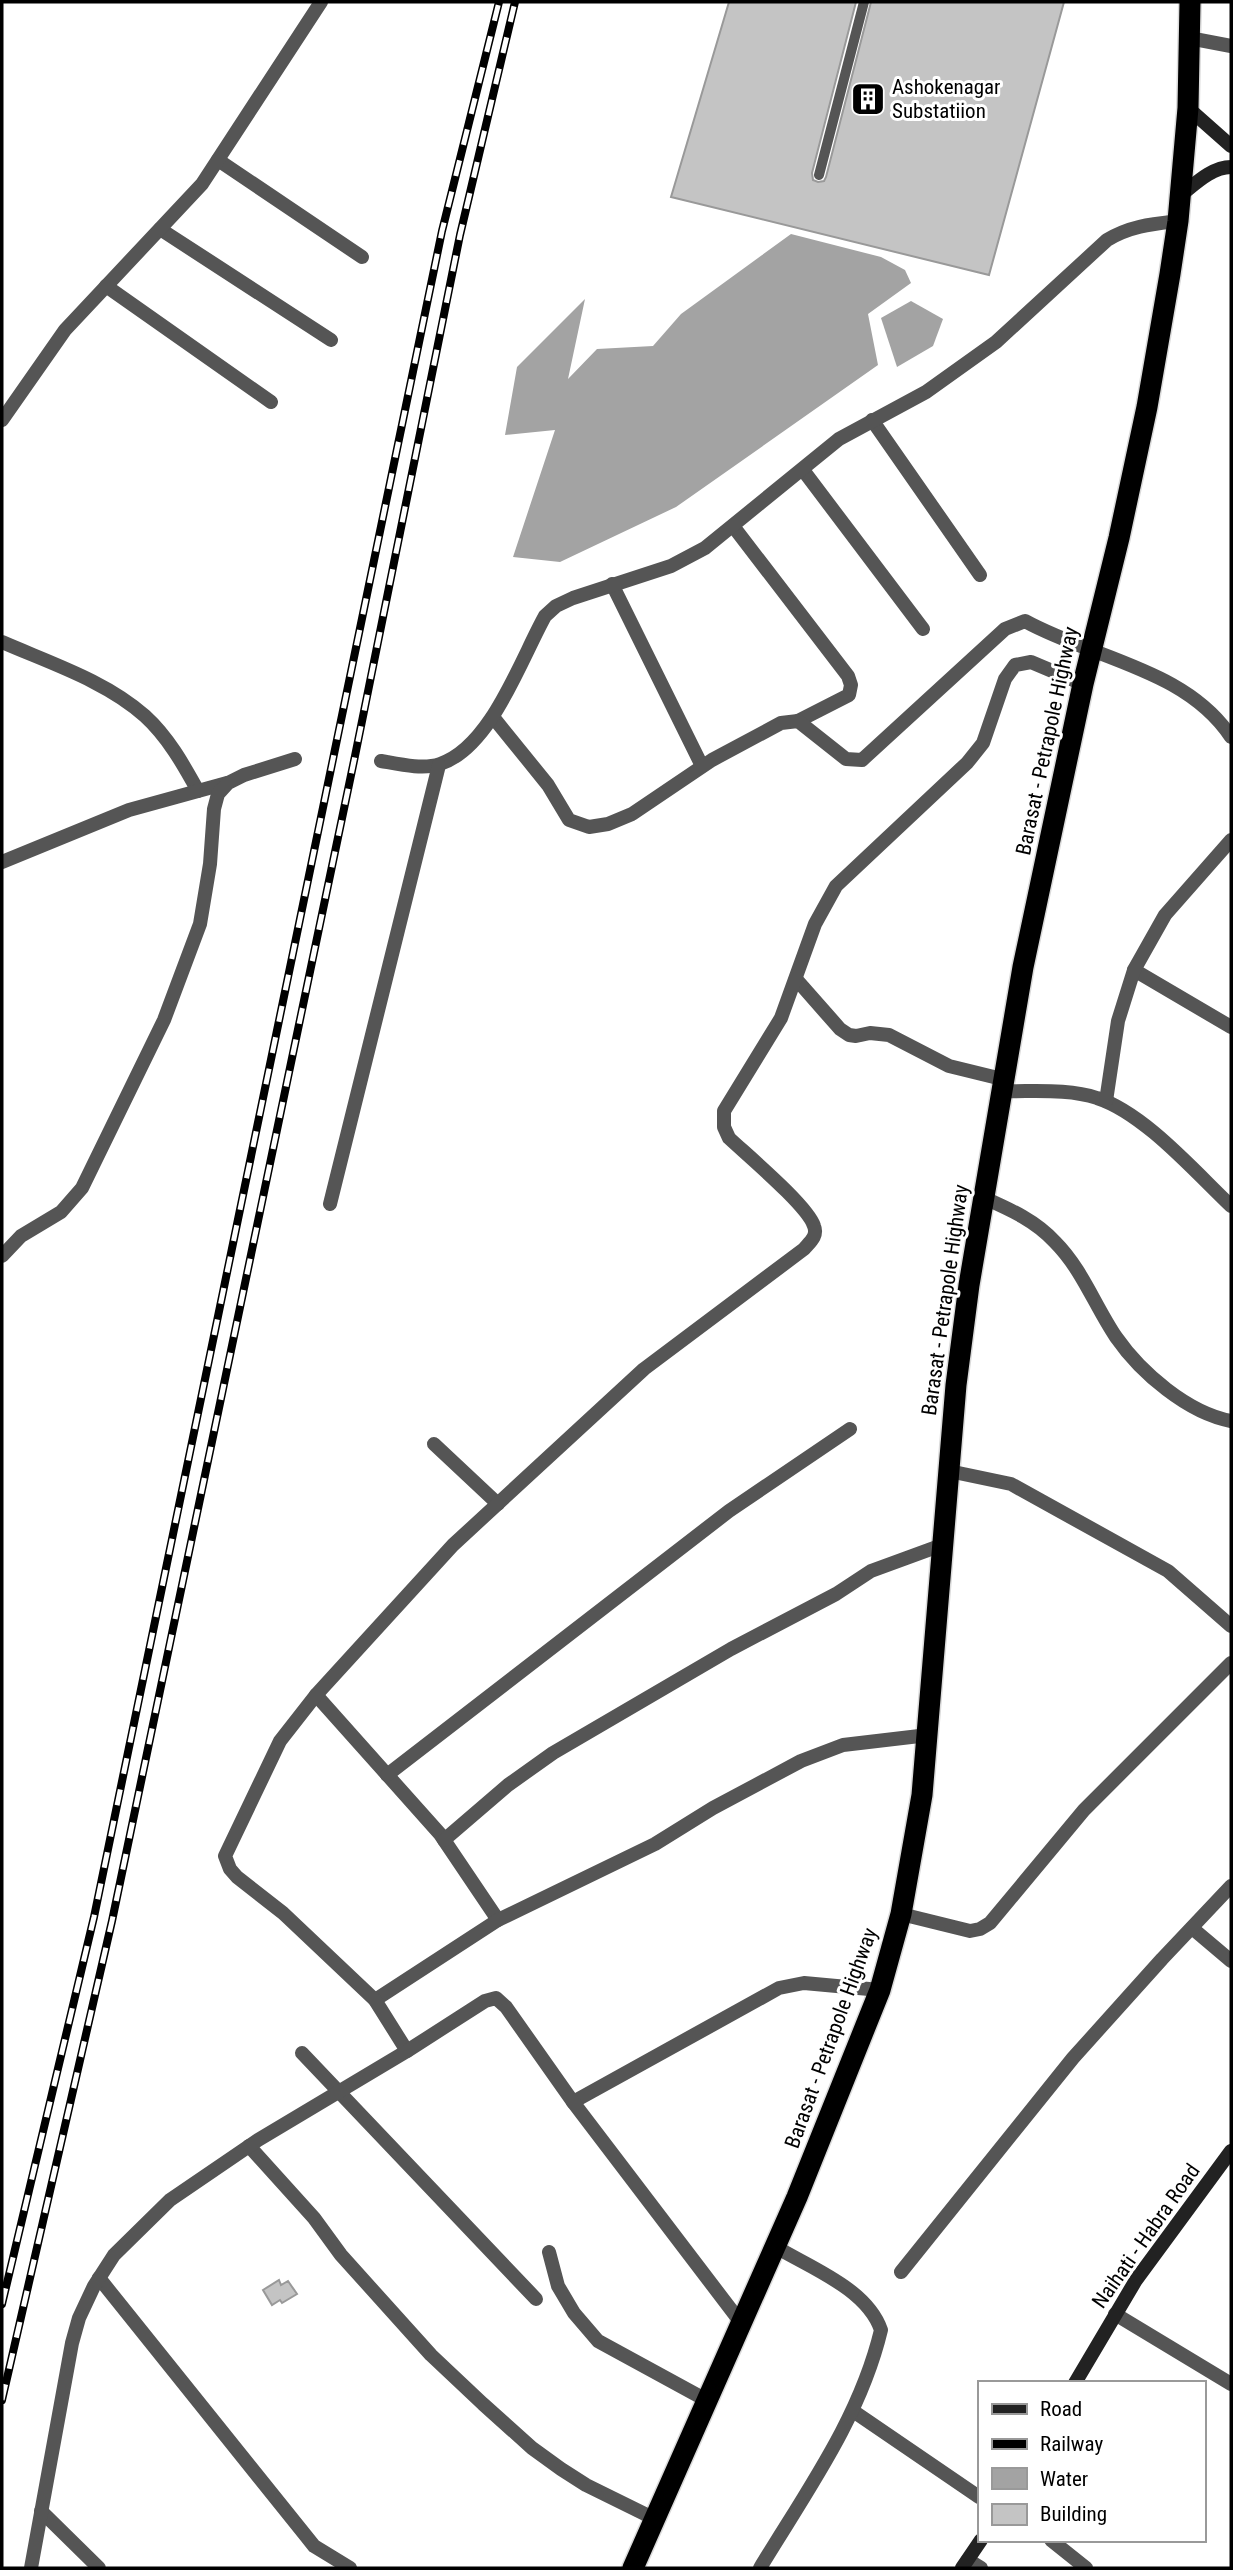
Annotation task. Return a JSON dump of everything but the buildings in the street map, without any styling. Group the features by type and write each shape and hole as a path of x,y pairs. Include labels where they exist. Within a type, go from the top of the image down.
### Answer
{"highway":[{"name":"Barasat - Petrapole Highway","path":"633,2568 776,2247 880,1990 901,1914 922,1795 956,1385 982,1197 1026,954 1090,652 1119,538 1147,407 1181,195 1188,108 1190,2"}],"main road":[{"path":"1188,108 1231,146"},
{"path":"1181,195 1203,178 1225,167 1231,167"},
{"name":"Naihati - Habra Road","path":"1076,2381 1136,2280 1231,2151"},
{"path":"965,2564 980,2542"}],"street":[{"path":"2,420 65,330 202,184 321,2"},
{"path":"1189,38 1231,46"},
{"path":"218,160 362,257"},
{"path":"381,761 404,765 439,765 462,752 488,727 544,616 556,606 573,597 671,566 705,548 839,439 926,392 986,349 1107,240 1123,230 1140,225 1178,221"},
{"path":"160,229 331,340"},
{"path":"106,286 271,402"},
{"path":"872,420 979,575"},
{"path":"803,470 923,629"},
{"path":"493,717 548,785 569,820 589,827 608,824 632,814 702,766 781,723 798,722 849,695 851,685 848,676 733,526"},
{"path":"612,584 702,766"},
{"path":"798,722 846,759 862,760 1005,629 1025,621 1090,652 1171,683 1192,696 1220,721 1231,737"},
{"path":"2,642 93,683 145,716 179,757 198,791"},
{"path":"408,2050 375,2000 283,1913 230,1870 225,1856 237,1826 281,1741 316,1695 453,1545 644,1369 804,1249 814,1237 815,1227 806,1211 729,1138 724,1127 724,1111 781,1018 815,925 836,886 967,763 983,743 1005,679 1015,664 1031,662 1083,684"},
{"path":"2,862 129,810 228,783 272,765 295,760"},
{"path":"330,1204 439,765"},
{"path":"2,1256 21,1236 61,1212 82,1188 158,1032 200,924 210,864 214,809 218,794 228,783"},
{"path":"1105,1101 1118,1021 1134,970 1165,915 1231,840"},
{"path":"1134,970 1231,1027"},
{"path":"796,979 840,1029 849,1035 889,1035 949,1066 1001,1085 1096,1097 1127,1111 1231,1206"},
{"path":"982,1197 1022,1214 1055,1242 1077,1271 1117,1338 1150,1374 1177,1398 1216,1418 1231,1421"},
{"path":"387,1775 729,1511 850,1429"},
{"path":"434,1444 498,1504"},
{"path":"948,1471 1011,1484 1168,1571 1231,1626"},
{"path":"444,1840 508,1785 553,1752 732,1649 836,1594 871,1571 942,1545"},
{"path":"901,1914 970,1931 990,1923 1084,1810 1231,1663"},
{"path":"316,1695 444,1840 498,1920"},
{"path":"375,2000 498,1920 654,1844 713,1808 801,1761 843,1745 928,1735"},
{"path":"901,2272 1073,2058 1231,1886"},
{"path":"1192,1928 1231,1961"},
{"path":"573,2102 779,1988 804,1983 880,1990"},
{"path":"31,2568 72,2343 79,2318 114,2255 170,2200 249,2146 485,2001 496,1998 506,2007 573,2102 742,2324"},
{"path":"302,2053 536,2299"},
{"path":"249,2146 314,2218 341,2255 431,2355 484,2404 532,2448 561,2469 586,2485 655,2519"},
{"path":"760,2568 860,2398 881,2330 866,2305 845,2288 776,2247"},
{"path":"550,2252 558,2286 574,2313 598,2341 708,2401"},
{"path":"99,2278 314,2546 350,2568"},
{"path":"1115,2314 1231,2384"},
{"path":"853,2411 978,2496"},
{"path":"41,2511 99,2568"},
{"path":"1054,2542 1086,2568"},
{"path":"965,2564 981,2568"}],"lane":[{"path":"819,175 864,2"}],"water":[{"path":"791,234 881,257 905,270 911,283 868,314 878,365 676,507 560,562 513,557 555,430 505,435 517,367 585,299 568,379 597,349 653,346 681,314"},
{"path":"911,301 943,319 933,346 897,367 881,318"}],"railway":[{"path":"2,2304 94,1917 442,231 499,2"},
{"path":"2,2400 112,1921 355,756 460,235 515,2"}],"place":[{"name":"Ashokenagar Substatiion","path":"868,99"}]}
